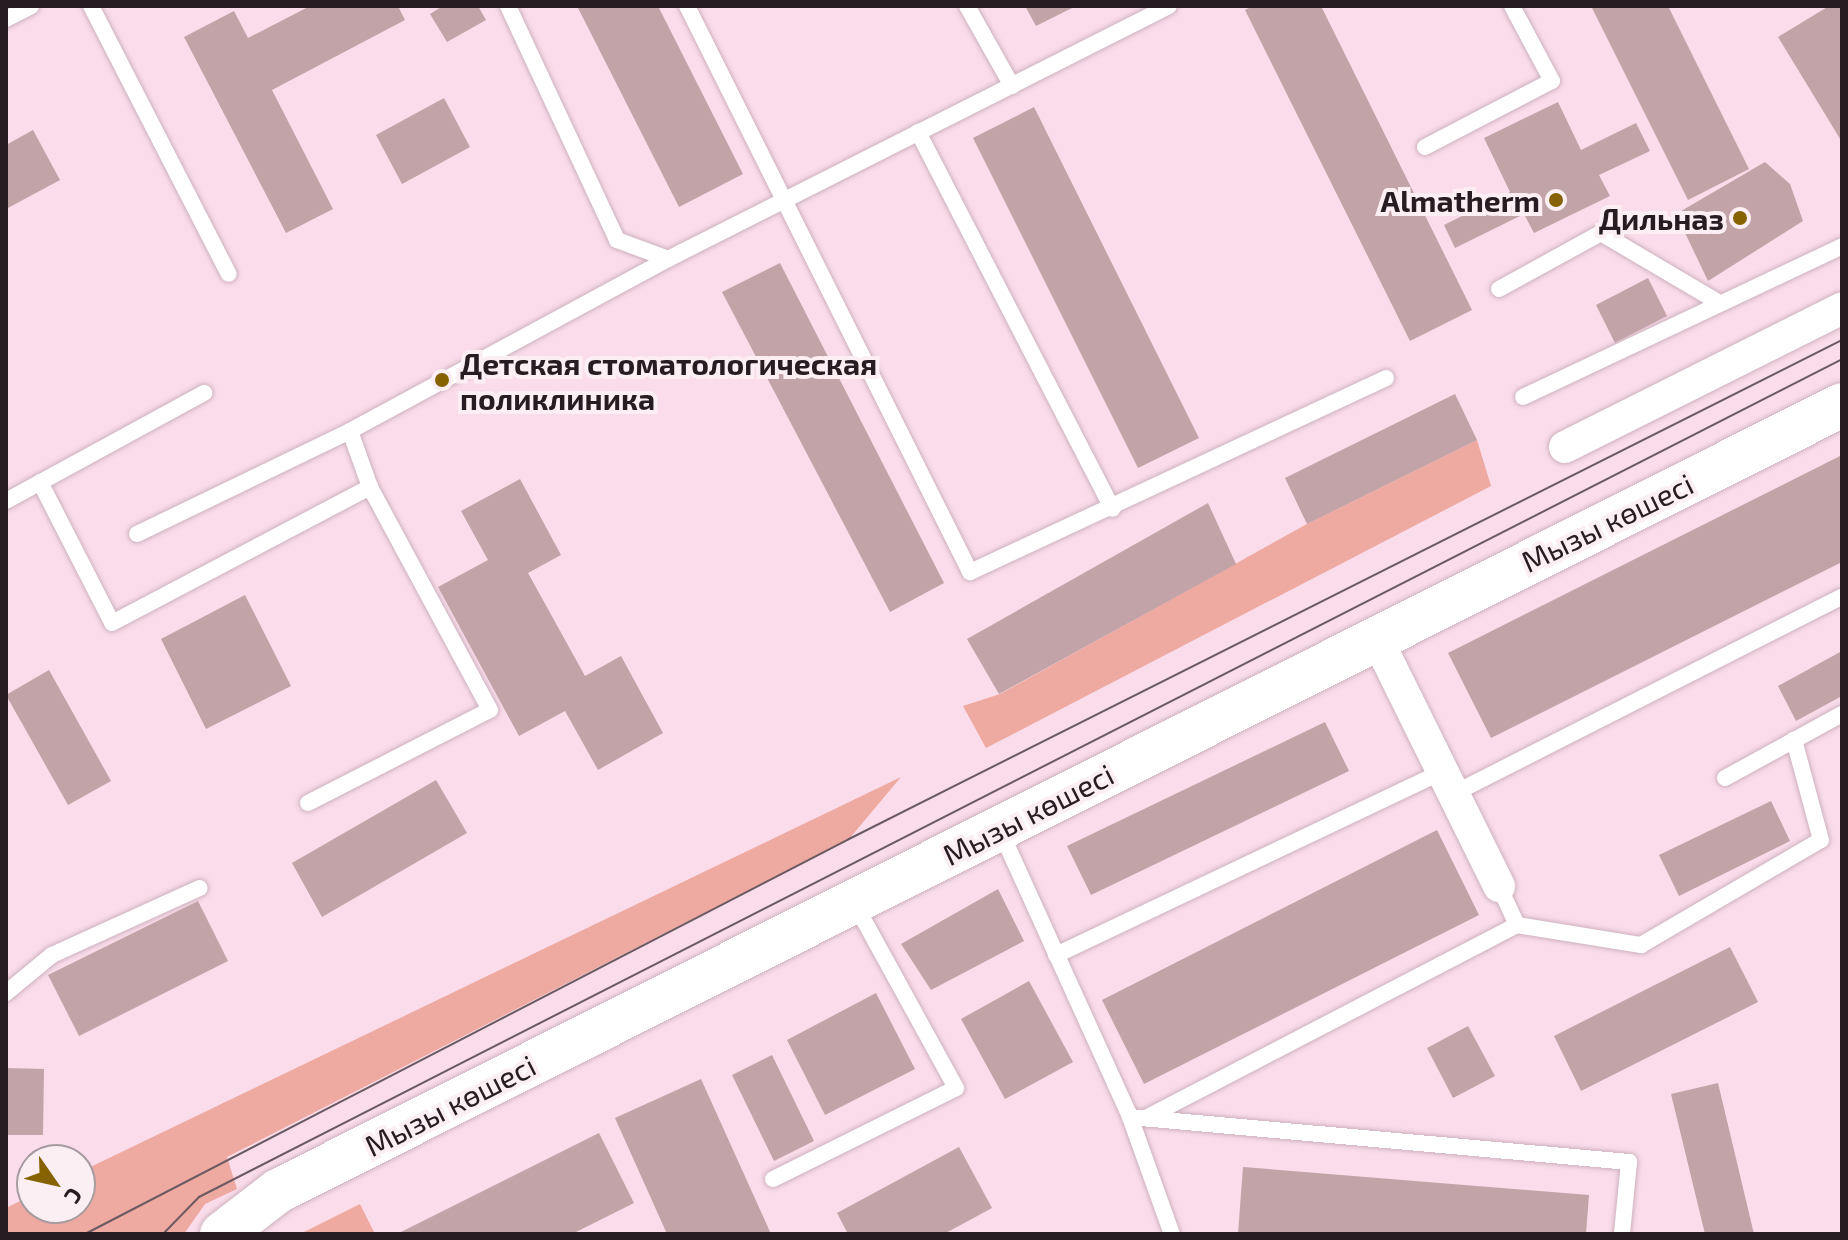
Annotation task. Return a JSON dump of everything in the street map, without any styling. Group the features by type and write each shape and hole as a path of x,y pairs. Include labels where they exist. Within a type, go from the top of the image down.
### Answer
{"main road":[{"name":"Мызы көшесі","path":"222,1234 278,1191 1842,405"}],"street":[{"path":"1565,447 1842,308"},
{"path":"1376,637 1499,886"}],"lane":[{"path":"6,19 31,6"},
{"path":"91,6 229,274"},
{"path":"508,6 617,240 668,259"},
{"path":"687,6 787,199 970,572 1113,509 1386,378"},
{"path":"967,6 1012,86"},
{"path":"137,534 350,431 668,259 1169,6"},
{"path":"1425,147 1552,81 1512,6"},
{"path":"918,132 1113,509"},
{"path":"1499,289 1601,233 1716,301"},
{"path":"1523,397 1716,301 1842,246"},
{"path":"6,501 204,393"},
{"path":"308,803 490,710 370,487 350,431"},
{"path":"40,482 112,623 370,487"},
{"path":"1056,955 1447,783 1842,597"},
{"path":"1725,778 1842,714"},
{"path":"1138,1118 1517,925 1641,945 1821,840 1794,740"},
{"path":"999,828 1056,955 1138,1118 1172,1234"},
{"path":"1499,886 1517,925"},
{"path":"6,993 52,955 200,888"},
{"path":"773,1179 956,1088 855,903"},
{"path":"1138,1118 1629,1162 1622,1234"}],"shaded area":[{"path":"1477,440 1491,486 986,748 963,706 1000,694 1307,524"},
{"path":"901,777 849,839 227,1157 237,1189 205,1204 184,1234 6,1234 6,1208 16,1203 16,1224 96,1224 96,1164"},
{"path":"360,1204 375,1234 300,1234"}],"building":[{"path":"310,6 398,6 405,20 272,90 333,209 286,233 184,37 234,11 248,38"},
{"path":"443,6 478,6 486,20 447,42 430,14"},
{"path":"577,6 658,6 743,174 679,207"},
{"path":"1025,6 1076,6 1036,26"},
{"path":"1253,6 1321,6 1472,310 1410,341 1245,10"},
{"path":"1591,6 1668,6 1749,169 1688,200"},
{"path":"1829,6 1842,6 1842,142 1778,37"},
{"path":"444,98 470,147 402,184 376,135"},
{"path":"1558,102 1581,150 1636,123 1650,151 1599,175 1610,196 1534,233 1524,214 1455,248 1444,225 1510,192 1484,138"},
{"path":"1034,107 1199,438 1138,468 973,138"},
{"path":"33,130 60,180 6,209 6,145"},
{"name":"Дильназ","path":"1765,162 1790,184 1803,221 1708,281 1676,214"},
{"path":"780,263 944,583 890,612 722,292"},
{"path":"1648,278 1667,316 1615,343 1596,305"},
{"path":"1455,394 1477,440 1307,524 1285,478"},
{"path":"1842,455 1842,562 1491,738 1448,653"},
{"path":"520,479 561,555 528,573 585,676 621,656 663,733 598,770 565,711 519,736 438,587 488,560 461,511"},
{"path":"1208,503 1236,564 999,694 967,639"},
{"path":"245,595 291,686 206,729 161,639"},
{"path":"1842,651 1842,696 1796,721 1778,686"},
{"path":"49,670 111,781 68,805 6,695"},
{"path":"1325,722 1349,771 1091,895 1067,846"},
{"path":"436,780 467,833 322,917 292,863"},
{"path":"1771,801 1790,841 1679,896 1659,855"},
{"path":"1437,830 1479,915 1144,1084 1102,1000"},
{"path":"998,889 1024,941 931,990 901,944"},
{"path":"198,901 228,961 79,1036 48,975"},
{"path":"1730,947 1758,1002 1581,1091 1554,1036"},
{"path":"1029,981 1073,1062 1005,1099 961,1019"},
{"path":"876,993 915,1069 825,1115 787,1040"},
{"path":"1468,1026 1495,1076 1453,1098 1427,1048"},
{"path":"772,1055 814,1141 774,1161 732,1075"},
{"path":"6,1068 44,1069 43,1135 6,1135"},
{"path":"701,1079 771,1234 667,1234 615,1118"},
{"path":"1718,1083 1754,1234 1705,1234 1671,1094"},
{"path":"599,1133 634,1203 572,1234 397,1234"},
{"path":"959,1147 992,1208 944,1234 848,1234 837,1213"},
{"path":"1243,1167 1589,1195 1586,1234 1238,1234"}],"tram line":[{"path":"85,1234 849,839 1842,340"},
{"path":"163,1234 199,1197 1842,359"}],"place":[{"name":"Almatherm","path":"1556,200"},
{"name":"Дильназ","path":"1740,218"},
{"name":"Детская стоматологическая поликлиника","path":"442,380"}]}
